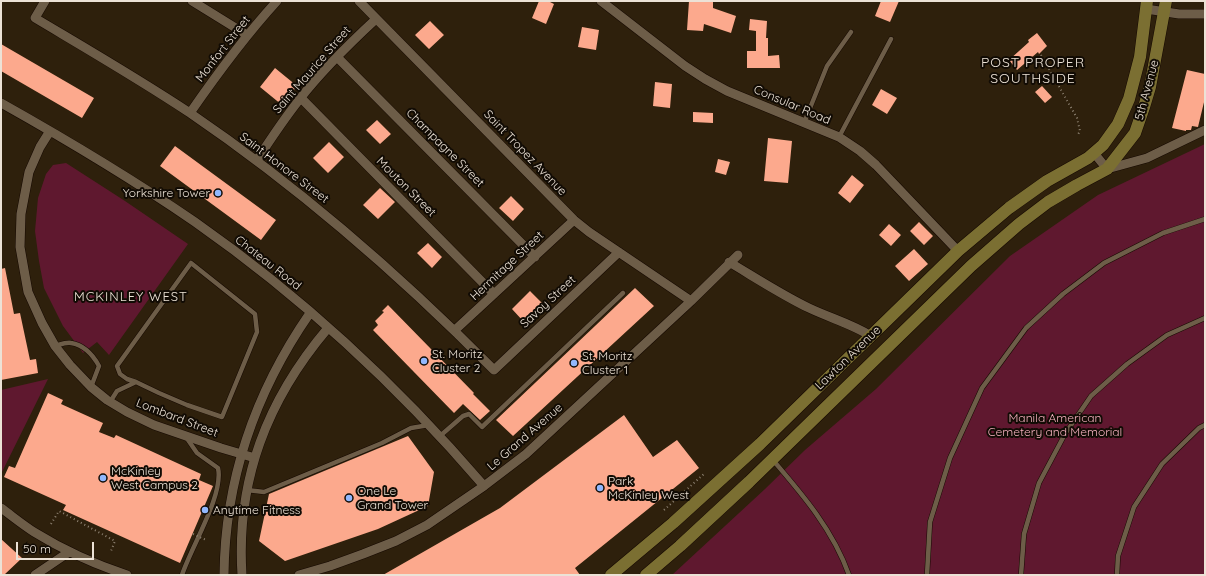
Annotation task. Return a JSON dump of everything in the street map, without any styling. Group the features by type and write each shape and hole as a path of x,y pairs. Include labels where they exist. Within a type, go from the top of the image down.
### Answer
{"main road":[{"name":"5th Avenue","path":"1094,153 1103,145 1118,124 1128,99 1140,57 1147,5"},
{"name":"5th Avenue","path":"1107,169 1135,133 1139,122 1150,86 1164,6"},
{"name":"Lawton Avenue","path":"611,575 674,523 760,444 958,251 1009,208 1047,181 1079,164 1094,153"},
{"name":"Lawton Avenue","path":"646,575 749,482 971,266 1019,224 1048,202 1077,184 1107,169"}],"street":[{"name":"Saint Honore Street","path":"45,1 35,18 113,64 190,113 256,160 308,200 407,285 455,330 494,370"},
{"path":"192,1 247,35"},
{"name":"Monfort Street","path":"190,113 247,35 277,1"},
{"name":"Saint Tropez Avenue","path":"359,1 574,220 589,232 691,301"},
{"name":"Consular Road","path":"601,1 685,66 705,79 727,90 839,137 860,151 876,165 958,251"},
{"path":"1147,5 1164,6 1179,14 1205,14"},
{"name":"Saint Maurice Street","path":"256,160 300,98 337,56 376,19"},
{"name":"Champagne Street","path":"337,56 535,257"},
{"name":"Mouton Street","path":"300,98 494,294"},
{"name":"Chateau Road","path":"1,103 132,180 195,222 249,262 366,362 440,436 484,486"},
{"path":"1094,153 1107,169 1146,158 1205,130"},
{"name":"Lombard Street","path":"50,131 40,147 29,172 21,214 20,247 28,292 42,324 55,346 70,365 91,387 126,412 154,425 255,458"},
{"name":"Hermitage Street","path":"455,330 574,220"},
{"name":"Savoy Street","path":"494,370 619,252"},
{"name":"Le Grand Avenue","path":"300,575 330,566 396,541 427,525 484,486 526,454 691,301 738,255"},
{"path":"730,262 793,300 826,316 862,330 871,336"},
{"path":"224,575 229,510 234,482 242,454 256,412 275,370 297,331 310,313"},
{"path":"242,575 244,510 255,458 265,428 295,371 313,345 328,328"},
{"path":"1,508 33,531 69,552 101,567 127,575"},
{"path":"35,575 69,552"}],"lane":[{"path":"804,123 827,66 851,32"},
{"path":"839,137 892,39"},
{"path":"927,575 930,522 950,458 982,388 1026,328 1063,294 1104,263 1163,233 1205,219"},
{"path":"191,264 255,314 257,332 222,417 187,405 136,382 127,379 120,374 117,366 191,264"},
{"path":"440,436 463,416 469,414 482,426 622,293"},
{"path":"1021,575 1024,534 1039,483 1065,434 1091,396 1127,364 1167,335 1205,318"},
{"path":"55,346 70,342 85,349 94,356 99,366 91,387"},
{"path":"110,402 117,391 136,382"},
{"path":"248,490 264,492 382,442 411,428 429,425"},
{"path":"1117,575 1118,556 1134,507 1162,464 1199,428 1205,425"},
{"path":"182,575 216,497 219,473 218,468 197,453 185,436"},
{"path":"772,459 817,512 830,532 849,575"}],"path":[{"path":"1041,55 1077,118 1080,131 1078,136"},
{"path":"664,510 705,473"},
{"path":"51,524 59,511 115,541 110,551"},
{"path":"193,534 206,540"}],"green space":[{"name":"Manila American Cemetery and Memorial","path":"1205,144 1205,575 672,575 805,450 876,389 1010,256 1098,195"},
{"path":"66,163 188,244 109,355 97,342 83,353 63,326 44,288 35,231 38,198 46,174 53,165"},
{"path":"48,379 1,474 1,390"}],"building":[{"path":"539,1 548,1 554,4 546,24 532,18"},
{"path":"689,1 713,1 713,8 736,16 731,33 704,24 703,31 687,30"},
{"path":"881,1 899,1 890,22 875,16"},
{"path":"750,19 767,21 766,38 768,38 768,56 779,55 780,68 747,68 747,51 756,51 756,31 749,30"},
{"path":"430,21 444,35 429,49 415,35"},
{"path":"582,27 599,30 596,50 578,47"},
{"path":"1037,33 1047,46 1039,54 1038,52 1017,70 1009,60 1029,42 1028,40"},
{"path":"1,44 94,98 82,118 1,71"},
{"path":"275,68 297,86 282,105 260,87"},
{"path":"1187,70 1205,74 1205,98 1198,127 1192,126 1191,130 1186,131 1172,128"},
{"path":"655,82 672,84 670,108 653,106"},
{"path":"1042,86 1052,97 1045,103 1035,92"},
{"path":"881,89 897,98 887,114 872,105"},
{"path":"693,112 713,113 713,123 693,122"},
{"path":"377,120 391,134 380,144 366,130"},
{"path":"768,138 792,141 788,183 764,181"},
{"path":"329,142 344,157 328,173 313,158"},
{"name":"Yorkshire Tower","path":"175,146 276,220 261,240 160,166"},
{"path":"718,159 730,162 726,175 715,172"},
{"path":"852,175 864,185 850,203 838,193"},
{"path":"380,188 395,202 378,219 363,205"},
{"path":"511,196 524,209 513,221 499,208"},
{"path":"919,222 933,236 924,245 910,231"},
{"path":"889,224 901,235 891,246 879,235"},
{"path":"428,243 442,257 432,268 417,253"},
{"path":"914,249 928,264 909,281 895,266"},
{"path":"5,268 14,314 20,313 30,360 36,359 38,373 1,380 1,269"},
{"name":"St. Moritz Cluster 1","path":"635,288 654,306 513,436 496,420"},
{"path":"530,291 542,303 523,321 512,309"},
{"name":"St. Moritz Cluster 2","path":"388,305 490,411 480,420 463,404 454,413 373,330 378,325 375,321 384,312 382,311"},
{"name":"McKinley West Campus 2","path":"48,393 63,400 61,404 103,423 99,432 114,438 116,435 201,474 199,480 213,486 180,563 63,510 66,505 4,477 9,466 15,468"},
{"name":"Park McKinley West","path":"624,415 653,457 677,440 699,468 575,568 580,575 383,575 500,508"},
{"name":"One Le Grand Tower","path":"408,436 434,472 428,506 378,529 285,561 259,541 269,494"},
{"path":"1,539 22,558 4,575 1,575"}],"place":[{"name":"Yorkshire Tower","path":"218,193"},
{"name":"St. Moritz Cluster 2","path":"424,361"},
{"name":"St. Moritz Cluster 1","path":"574,363"},
{"name":"McKinley West Campus 2","path":"103,478"},
{"name":"Park McKinley West","path":"600,488"},
{"name":"One Le Grand Tower","path":"349,498"},
{"name":"Anytime Fitness","path":"205,510"}],"district":[{"name":"POST PROPER SOUTHSIDE","path":"1033,72"},
{"name":"MCKINLEY WEST","path":"131,297"}]}
